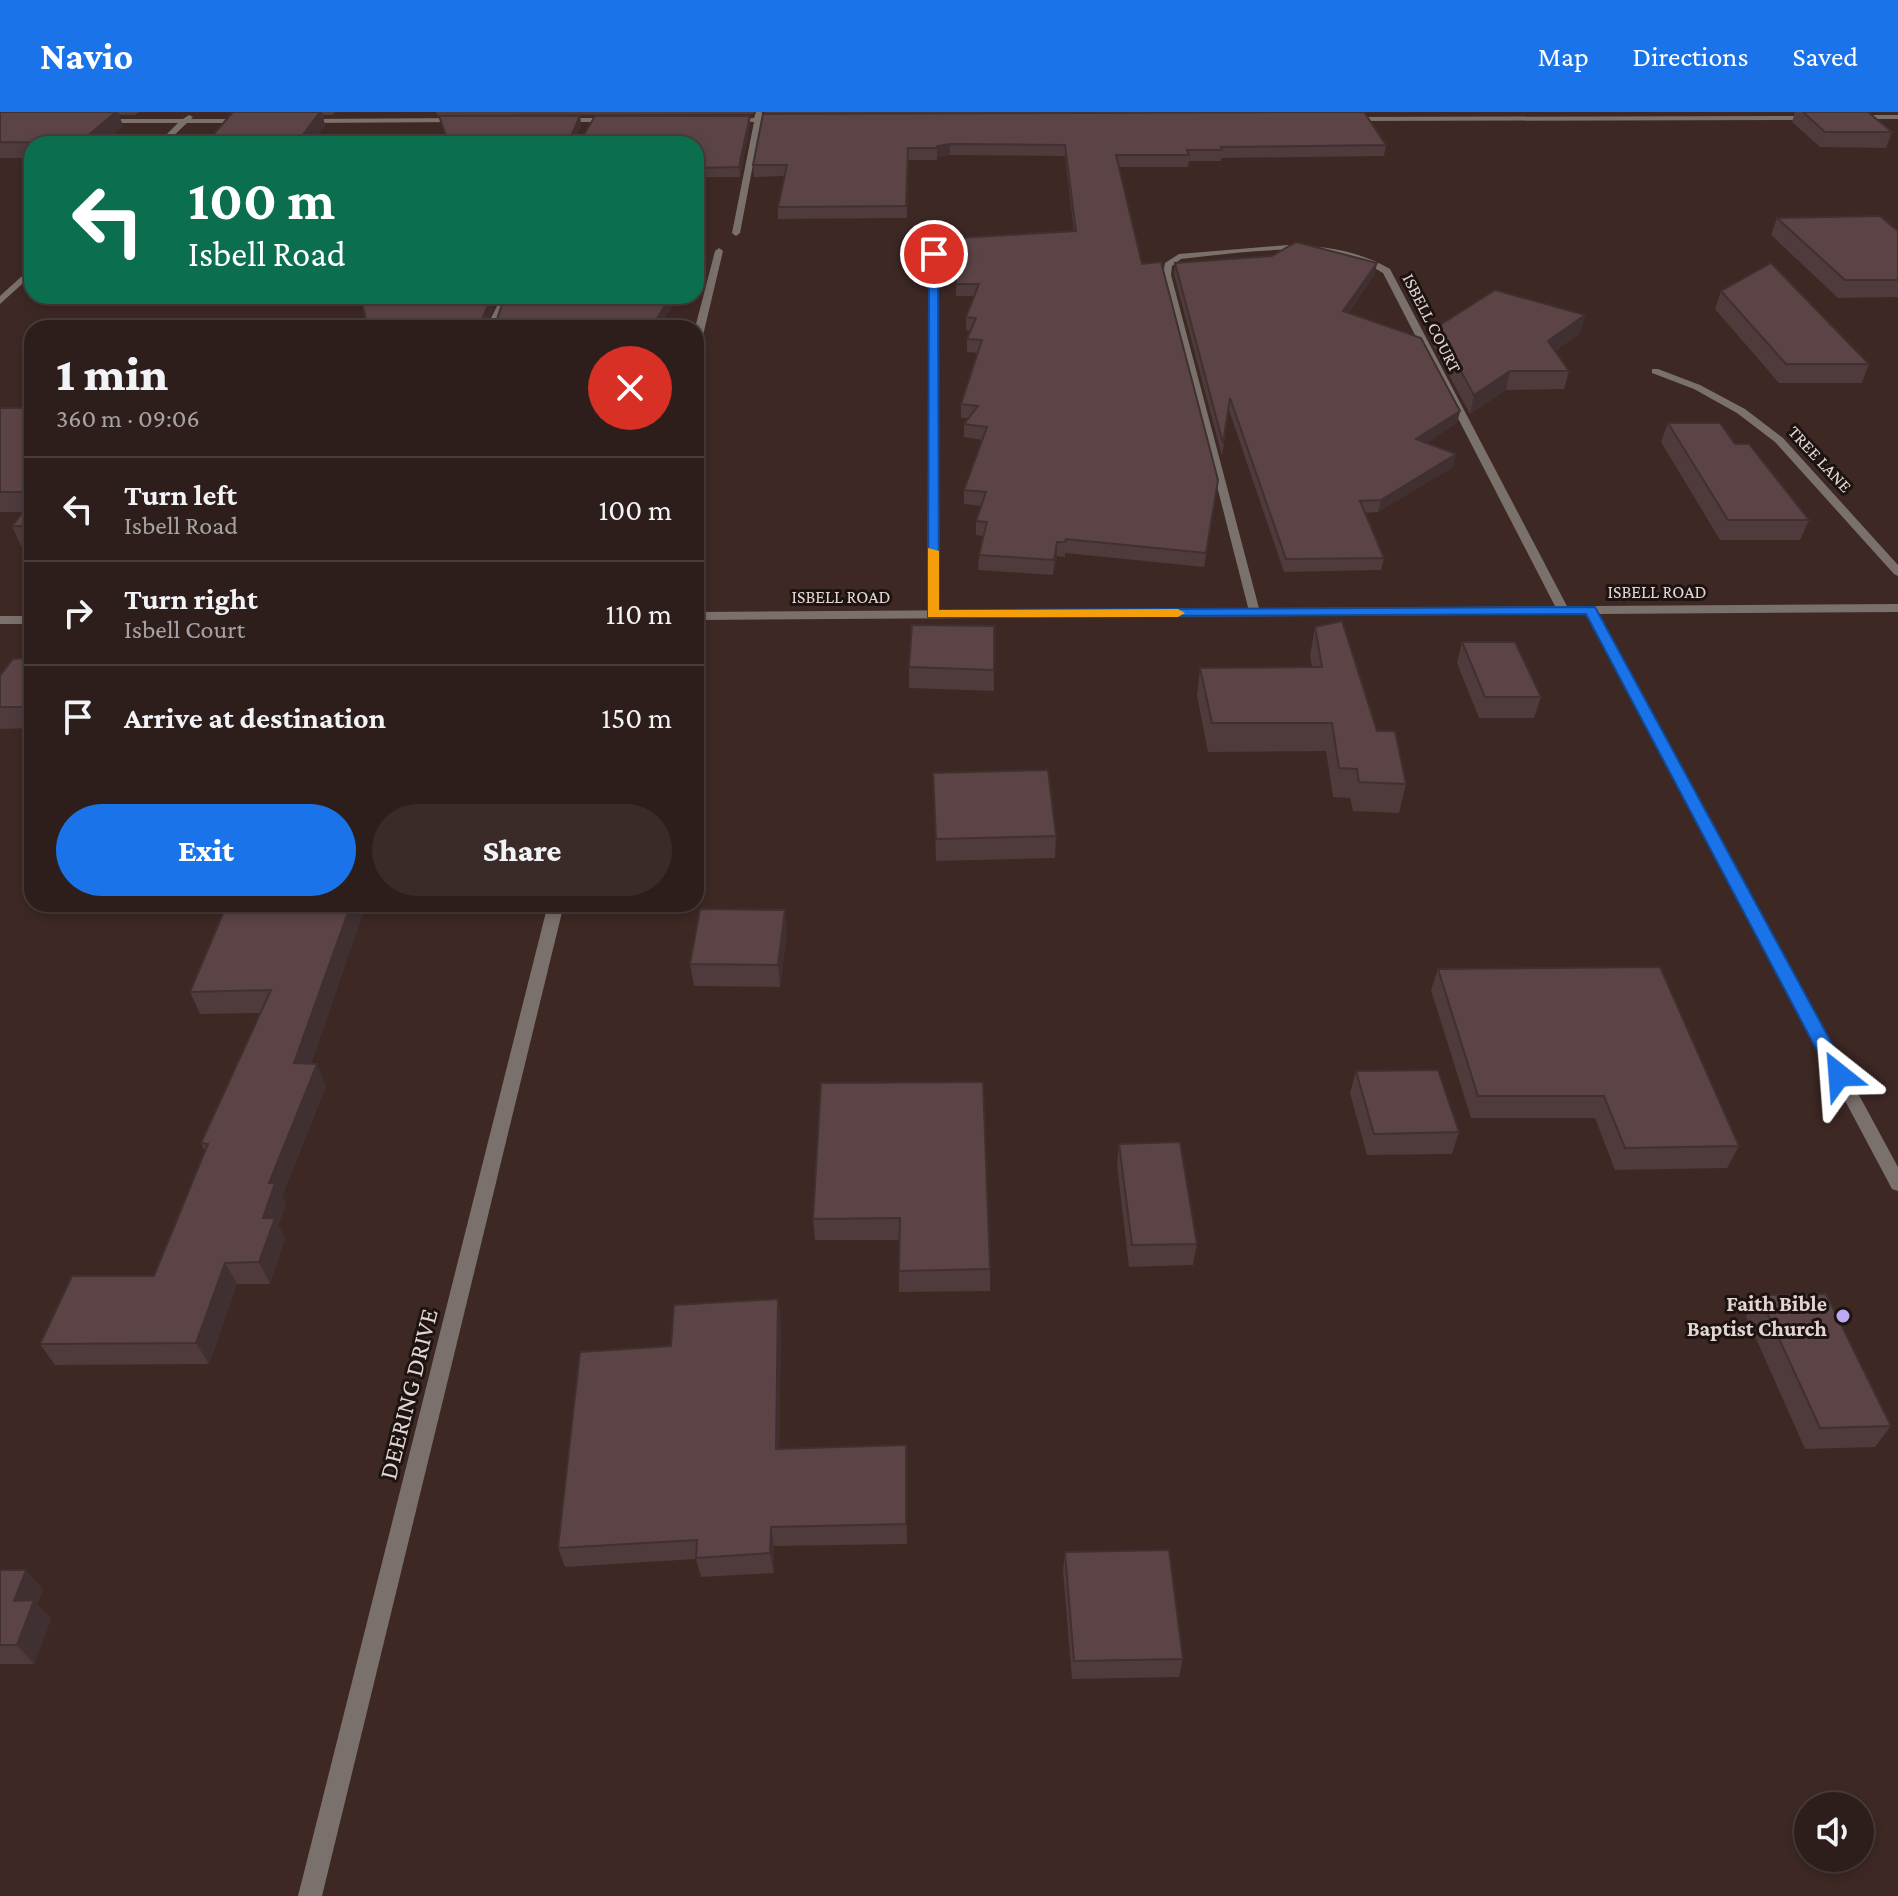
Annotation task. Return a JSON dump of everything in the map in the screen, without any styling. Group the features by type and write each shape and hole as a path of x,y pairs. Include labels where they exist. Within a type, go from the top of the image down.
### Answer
{"street":[{"path":"169,136 194,112"},
{"path":"736,233 758,116"},
{"path":"727,120 758,116 789,120"},
{"path":"1848,117 1895,119"},
{"path":"1340,119 1820,118"},
{"path":"294,121 466,120"},
{"path":"560,120 621,120"},
{"path":"585,132 591,120"},
{"path":"93,121 263,121"},
{"name":"ISBELL COURT","path":"1254,612 1167,275 1168,265 1179,257 1297,249 1346,251 1361,255 1387,271 1563,610"},
{"path":"702,320 719,251"},
{"path":"933,614 934,254"},
{"path":"0,301 24,278"},
{"name":"TREE LANE","path":"1655,371 1697,387 1741,411 1779,440 1898,572"},
{"name":"ISBELL ROAD","path":"704,616 1898,608"},
{"path":"1590,610 1898,1184"},
{"path":"0,620 24,620"},
{"name":"DEERING DRIVE","path":"310,1896 554,912"}],"building":[{"path":"0,112 116,112 87,136 24,136 24,142 0,142"},
{"path":"233,112 320,112 302,136 212,136"},
{"path":"1364,112 1386,145 1221,147 1222,150 1187,150 1189,155 1116,155 1142,264 1161,262 1218,480 1206,553 1066,539 1065,542 1057,542 1054,560 979,555 987,522 976,521 986,492 964,490 987,427 964,424 978,406 961,404 982,340 967,339 976,318 966,317 979,284 956,284 957,238 1076,231 1065,145 950,144 937,148 908,148 906,206 778,207 787,165 753,165 763,114"},
{"path":"1803,112 1868,112 1892,132 1825,132"},
{"path":"439,116 580,116 571,136 446,136"},
{"path":"595,116 750,116 739,167 704,168 704,136 583,136"},
{"path":"1880,216 1898,231 1898,280 1845,280 1777,218"},
{"path":"1296,242 1377,263 1343,311 1421,338 1460,411 1416,439 1456,454 1381,500 1360,501 1384,558 1286,559 1230,398 1223,443 1175,263 1272,256"},
{"path":"1771,263 1869,364 1786,364 1721,291"},
{"path":"1495,290 1585,315 1548,341 1569,371 1510,371 1474,395 1437,327"},
{"path":"362,304 489,304 482,320 360,320 366,319"},
{"path":"502,304 666,304 656,320 482,320 497,319"},
{"path":"0,408 24,408 24,492 0,492"},
{"path":"1668,423 1720,423 1735,444 1749,444 1809,520 1728,520"},
{"path":"24,511 24,526 12,526"},
{"path":"1342,621 1377,731 1395,731 1406,784 1359,782 1357,769 1339,768 1332,723 1212,723 1200,668 1322,667 1315,627"},
{"path":"912,625 994,626 994,670 909,667"},
{"path":"1462,642 1515,642 1541,697 1485,697"},
{"path":"24,658 24,707 0,707 0,676 13,659"},
{"path":"1048,770 1056,836 936,839 933,773"},
{"path":"704,909 785,910 778,965 690,964 699,912 704,912"},
{"path":"224,912 348,912 294,1063 317,1064 269,1183 275,1183 263,1218 275,1218 259,1262 225,1263 196,1343 40,1344 72,1276 154,1276 208,1144 201,1143 271,990 190,992"},
{"path":"1660,967 1739,1146 1625,1148 1604,1096 1478,1096 1438,969"},
{"path":"1438,1070 1459,1132 1374,1134 1356,1071"},
{"path":"983,1082 990,1269 899,1271 900,1218 813,1219 821,1083"},
{"path":"1180,1142 1197,1244 1132,1245 1119,1144"},
{"path":"1826,1294 1891,1426 1820,1428 1759,1295"},
{"path":"778,1299 776,1449 906,1445 906,1524 771,1527 770,1553 696,1558 697,1540 558,1548 580,1352 671,1346 674,1305"},
{"path":"1169,1550 1183,1659 1074,1661 1065,1552"},
{"path":"0,1570 26,1570 14,1601 34,1600 17,1645 0,1645"}],"slow traffic":[{"path":"933,551 933,614 1178,613"}],"place":[{"name":"Faith Bible Baptist Church","path":"1843,1316"}],"route":[{"path":"934,254 933,614 1590,610 1839,1075"}]}
